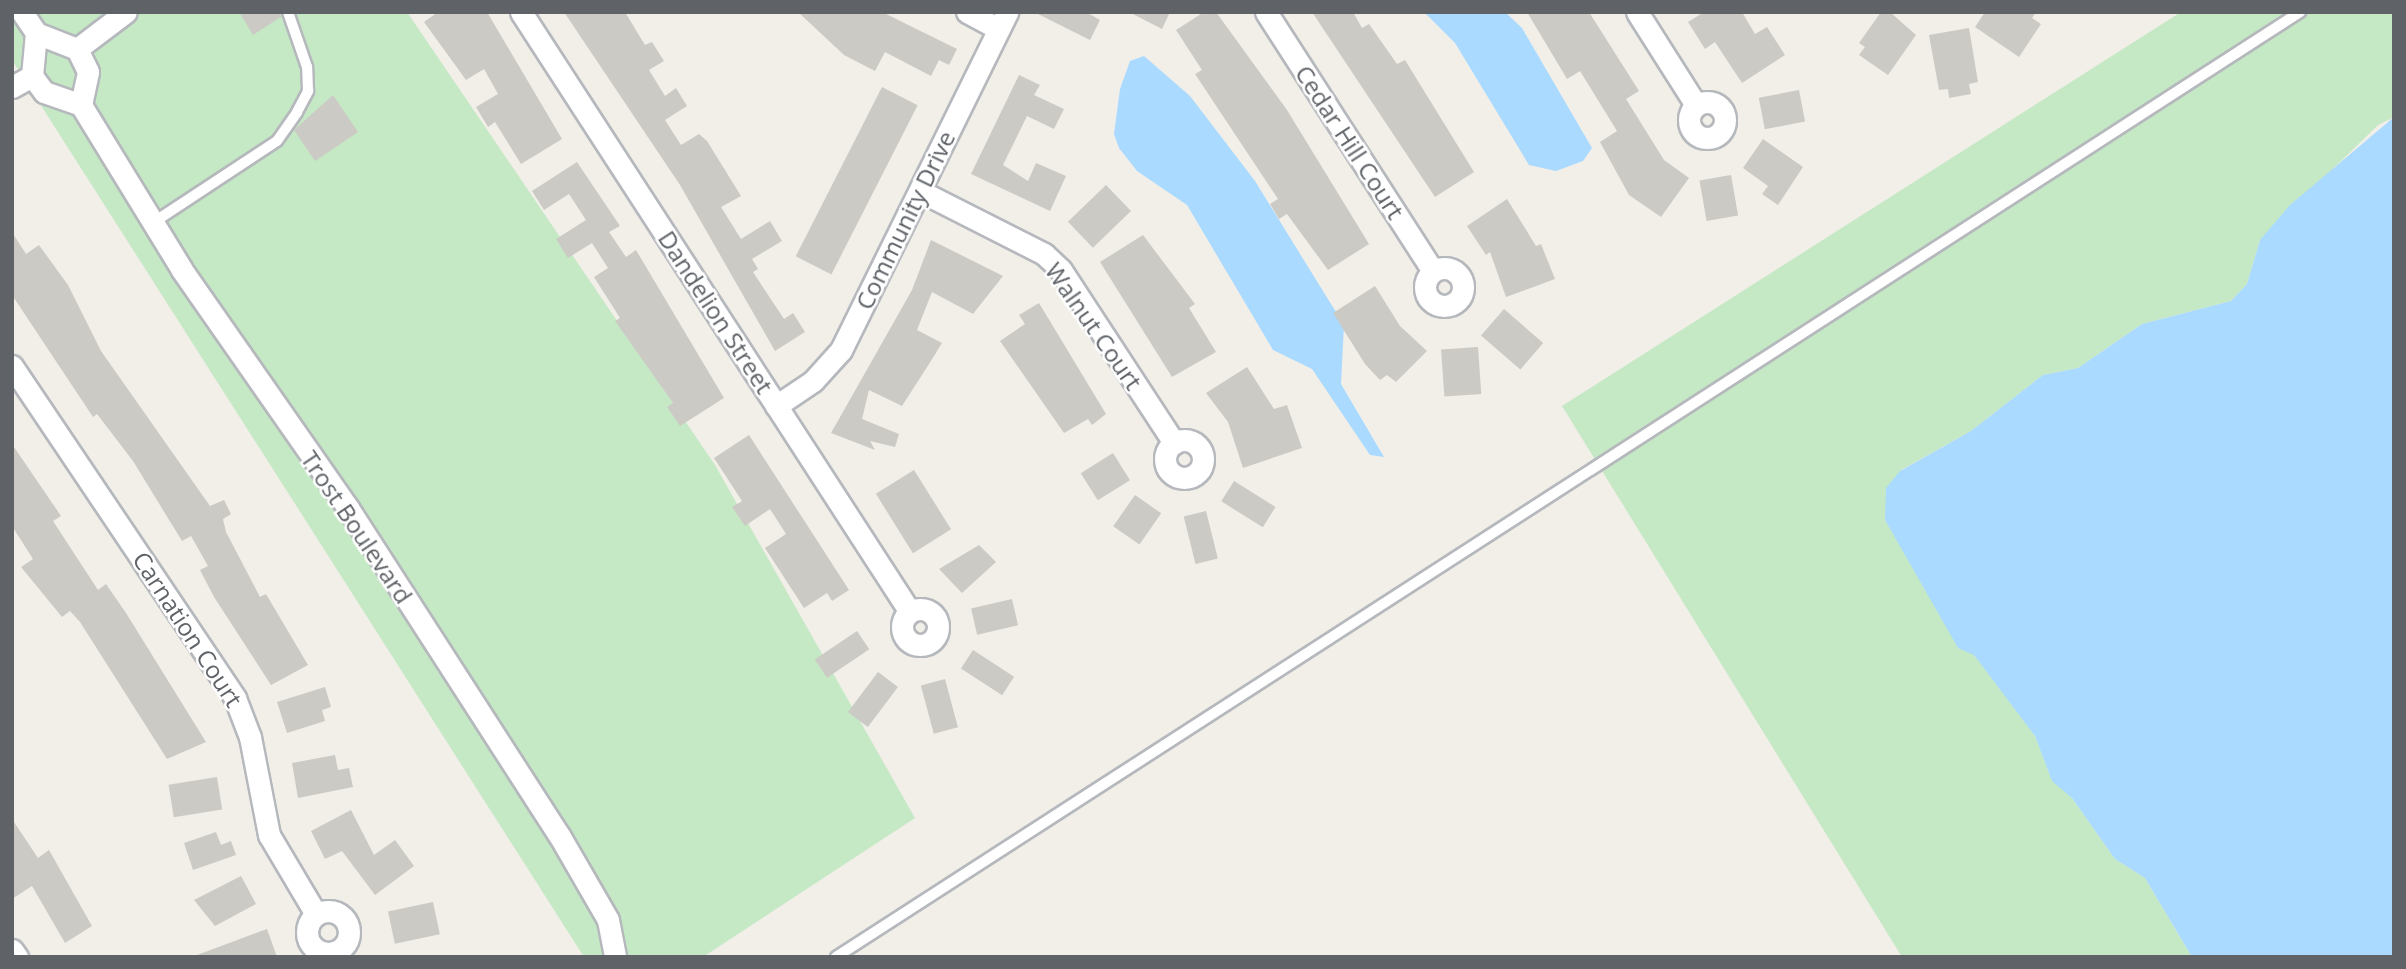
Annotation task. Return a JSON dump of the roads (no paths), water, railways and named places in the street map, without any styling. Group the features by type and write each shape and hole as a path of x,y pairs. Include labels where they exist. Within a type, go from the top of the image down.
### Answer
{"street":[{"path":"22,12 36,33 77,49 88,72 81,105 44,92 32,76 36,33"},
{"path":"77,49 126,12"},
{"name":"Dandelion Street","path":"521,12 910,612"},
{"path":"967,12 1003,21"},
{"name":"Cedar Hill Court","path":"1266,12 1433,271"},
{"path":"1637,12 1696,105"},
{"name":"Community Drive","path":"776,406 813,381 841,350 1003,21"},
{"path":"12,87 32,76"},
{"name":"Trost Boulevard","path":"81,105 154,222 559,835 608,920 615,957"},
{"name":"Walnut Court","path":"920,191 1044,254 1061,270 1174,443"},
{"name":"Carnation Court","path":"12,366 235,698 250,737 270,835 316,914"},
{"path":"12,950 17,957"}],"lane":[{"path":"154,222 277,141 297,112 308,91 307,67 288,12"},
{"path":"836,957 2300,12"}],"water":[{"path":"1424,12 1505,12 1522,28 1592,148 1583,161 1556,171 1529,165 1455,43"},
{"path":"1144,56 1190,96 1255,181 1344,325 1341,384 1384,457 1370,455 1312,369 1273,350 1187,205 1137,171 1119,148 1114,134 1120,89 1130,61"},
{"path":"2394,117 2394,957 2192,957 2145,878 2115,859 2072,798 2052,781 2035,736 1974,655 1958,648 1885,520 1886,488 1900,471 1971,431 2043,375 2078,368 2142,324 2231,301 2247,284 2260,240 2290,205"}]}
